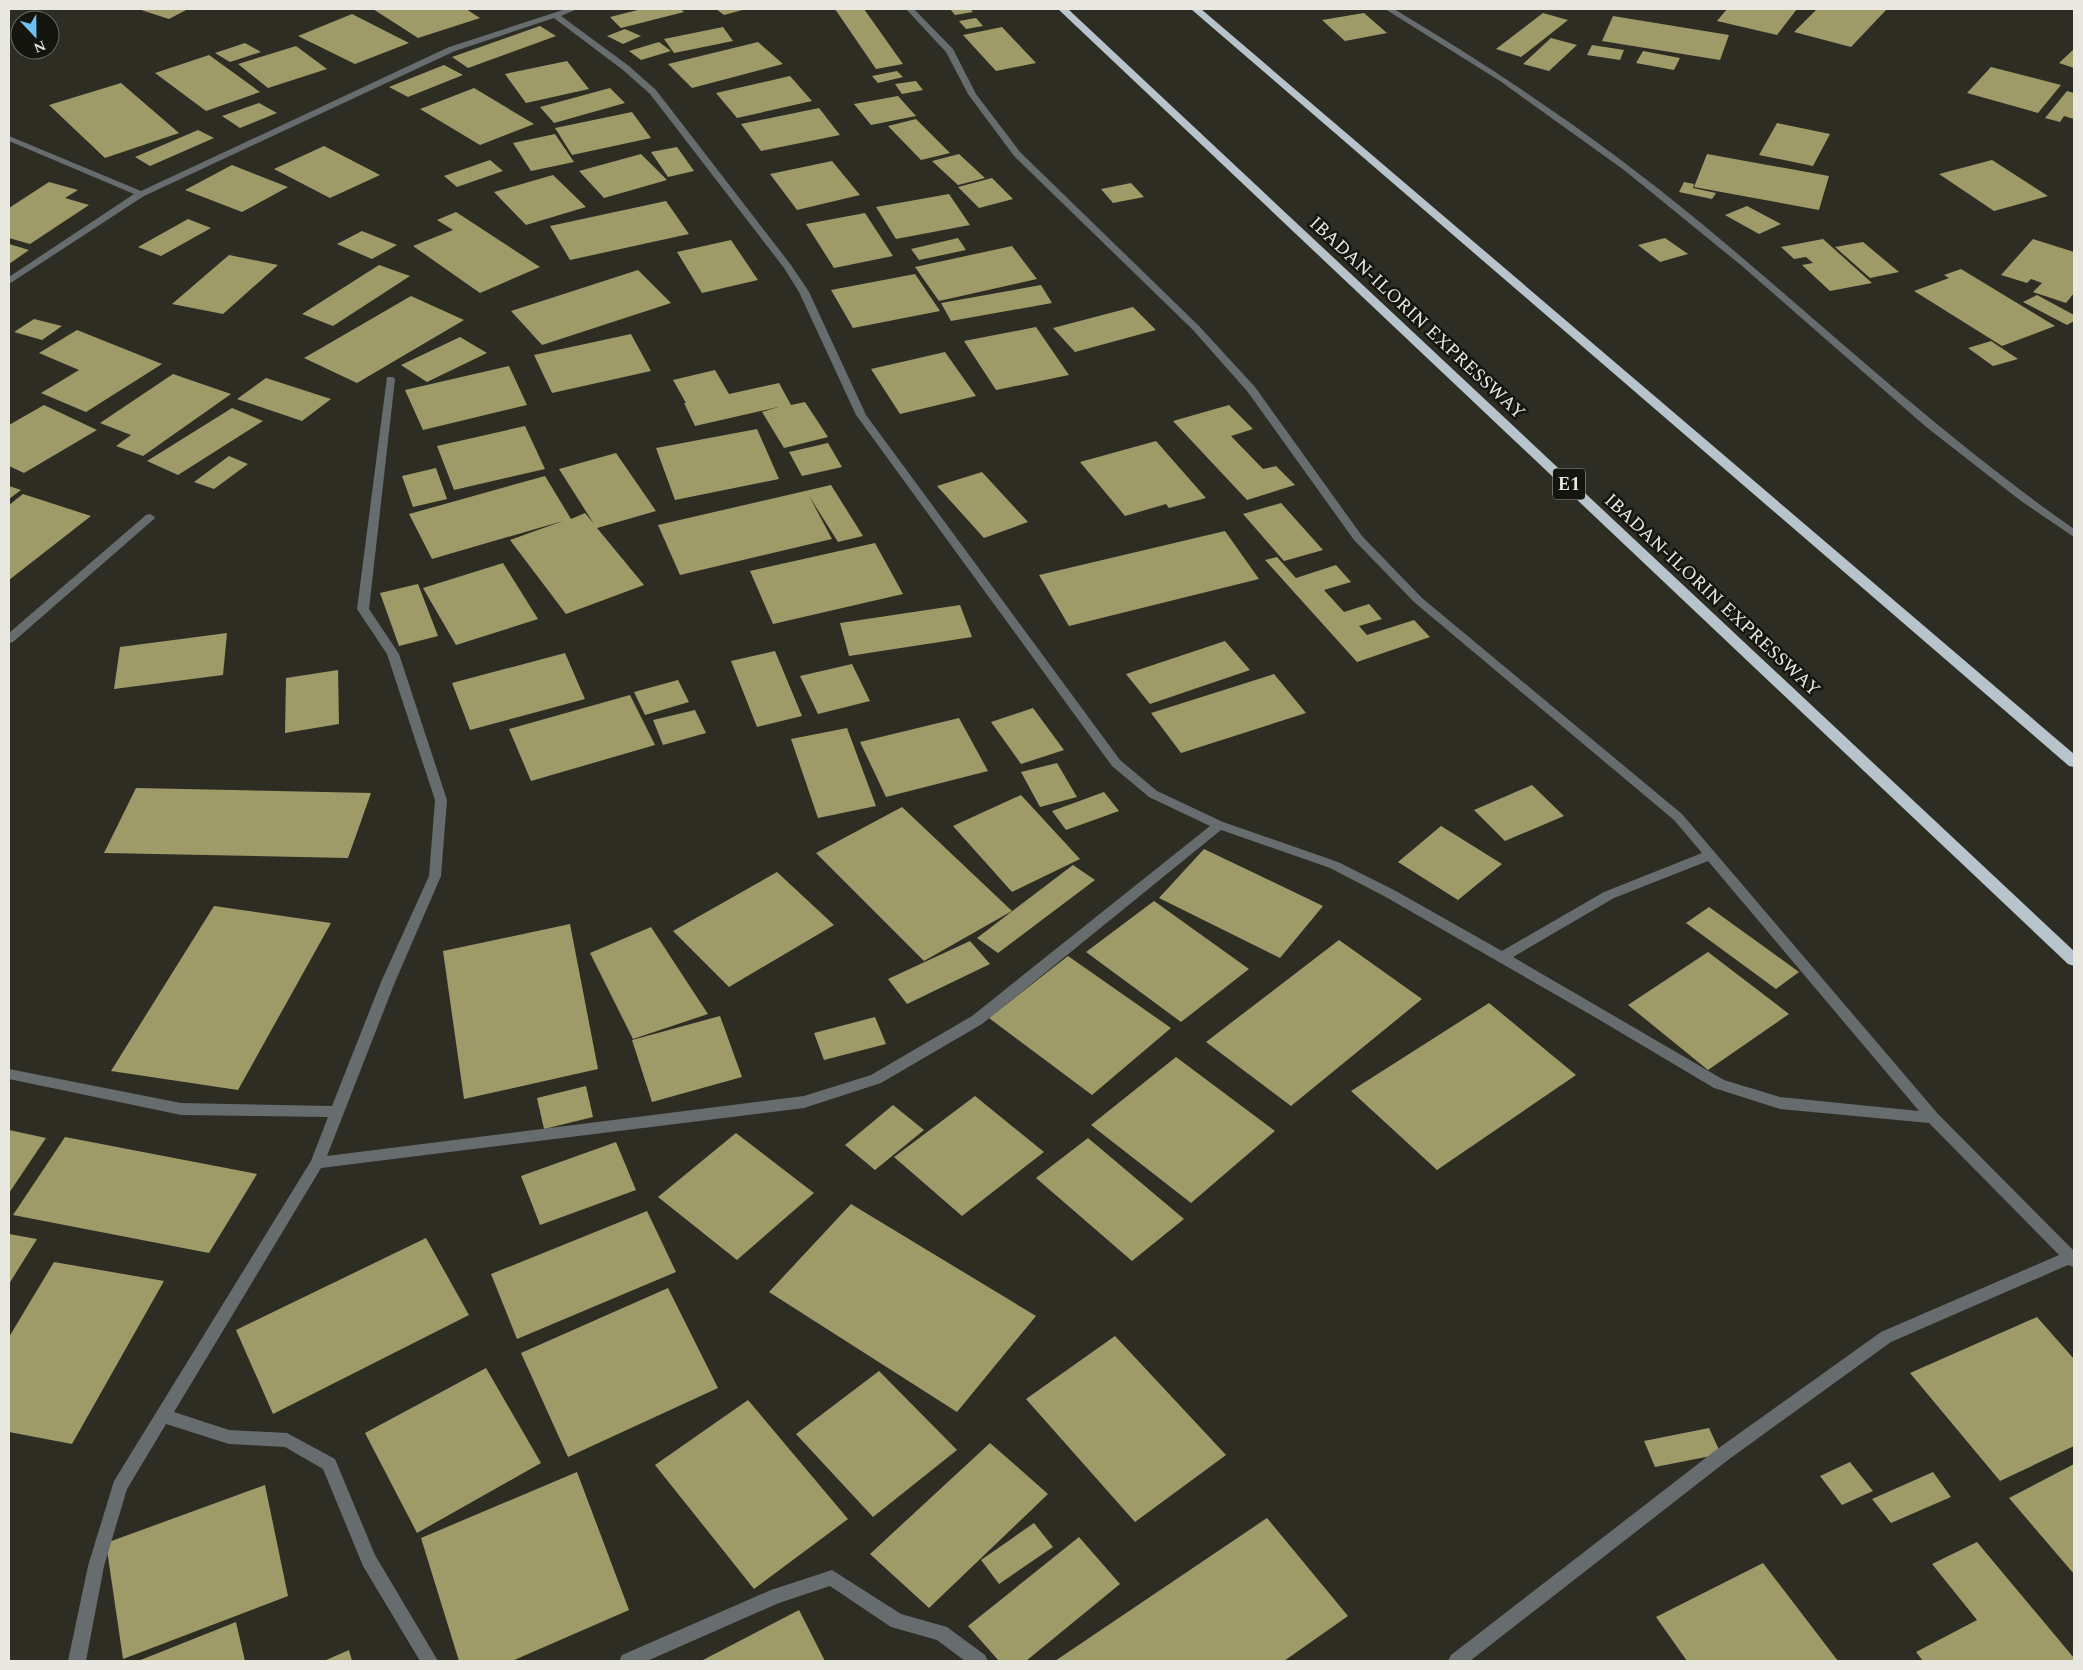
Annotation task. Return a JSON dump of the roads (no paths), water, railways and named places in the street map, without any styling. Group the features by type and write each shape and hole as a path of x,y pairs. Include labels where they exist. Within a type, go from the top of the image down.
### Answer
{"highway":[{"name":"IBADAN-ILORIN EXPRESSWAY","path":"1063,9 2074,960"},
{"path":"1196,9 2074,762"}],"street":[{"path":"9,281 141,194 452,49 573,9"},
{"path":"910,9 950,51 972,94 1017,154 1196,328 1250,389 1358,538 1418,600 1678,817 1933,1118 2072,1259 1886,1337 1722,1455 1457,1661"},
{"path":"1389,9 1504,80 1608,153 1699,226 1971,460 2026,502 2074,534"},
{"path":"554,14 626,68 653,92 788,267 804,292 861,415 1116,763 1153,794 1219,825 1334,865 1503,957 1720,1084 1780,1103 1933,1118"},
{"path":"9,138 141,194"},
{"path":"77,1661 96,1566 120,1486 317,1163 388,982 435,876 442,800 393,654 363,609 390,379"},
{"path":"9,638 150,517"},
{"path":"317,1163 804,1102 876,1079 977,1020 1219,825"},
{"path":"1503,957 1608,895 1710,855"},
{"path":"9,1074 181,1109 337,1112"},
{"path":"163,1416 229,1437 287,1440 329,1464 369,1560 429,1661"},
{"path":"628,1661 777,1596 832,1578 897,1621 941,1633 979,1661"}]}
